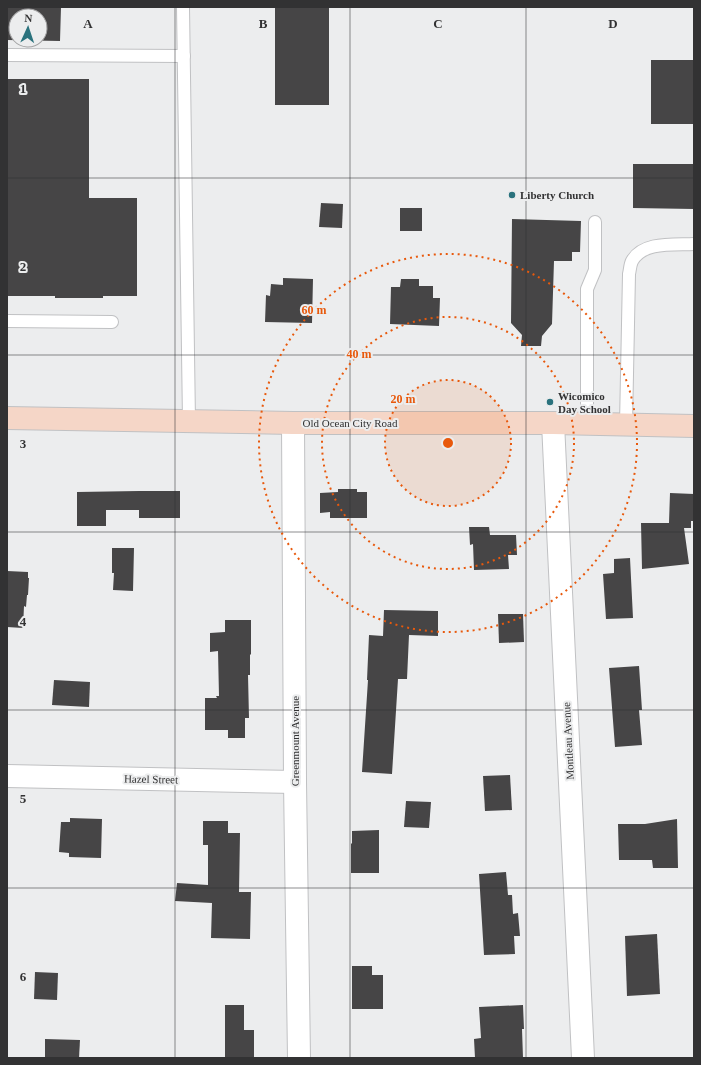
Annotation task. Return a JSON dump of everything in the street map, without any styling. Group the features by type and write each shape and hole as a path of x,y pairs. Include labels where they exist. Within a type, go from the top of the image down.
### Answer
{"main road":[{"name":"Old Ocean City Road","path":"7,418 189,422 553,423 694,426"}],"street":[{"name":"Greenmount Avenue","path":"293,423 295,782 299,1058"},
{"name":"Montleau Avenue","path":"553,423 583,1058"},
{"name":"Hazel Street","path":"7,776 295,782"}],"lane":[{"path":"183,7 189,422"},
{"path":"7,55 184,56"},
{"path":"587,424 588,289 595,270 595,222"},
{"path":"626,424 629,274 632,262 639,252 659,245 694,244"},
{"path":"7,321 112,322"}],"building":[{"path":"7,7 61,7 60,41 48,41 48,8 8,8 8,40"},
{"path":"275,7 329,7 329,105 275,105"},
{"path":"651,60 694,60 694,124 651,124"},
{"path":"7,79 89,79 89,198 137,198 137,296 55,298 55,296 7,296"},
{"path":"633,164 694,164 694,209 633,208"},
{"path":"321,203 343,204 342,228 319,227"},
{"path":"400,208 422,208 422,231 400,231"},
{"path":"512,219 581,221 580,252 572,252 572,261 554,261 552,324 542,336 541,346 521,346 522,335 511,323"},
{"path":"283,278 313,279 312,323 265,322 266,295 270,296 271,284 283,285"},
{"path":"401,279 419,279 419,286 433,286 433,298 440,298 439,326 390,324 391,287 400,287"},
{"path":"338,489 357,489 357,492 367,492 367,518 330,518 330,512 320,513 320,493 338,492"},
{"path":"180,491 180,518 139,518 139,510 106,510 106,526 77,526 77,492"},
{"path":"670,493 694,494 694,521 691,521 691,528 684,528 689,564 642,569 641,523 669,523"},
{"path":"469,527 489,527 490,535 516,535 517,555 508,555 509,569 474,570 473,544 470,545"},
{"path":"112,548 134,548 133,591 113,590 114,573 112,573"},
{"path":"630,558 633,618 606,619 603,574 614,573 614,559"},
{"path":"7,571 28,572 28,595 26,607 24,606 23,628 7,627"},
{"path":"384,610 438,611 438,636 409,635 407,679 398,679 392,774 362,772 368,680 369,635 383,636"},
{"path":"498,614 523,614 524,642 499,643"},
{"path":"225,620 251,620 250,675 248,675 249,718 245,718 245,738 228,738 228,730 205,730 205,698 217,698 216,696 219,696 218,651 210,652 210,633 225,632"},
{"path":"639,666 642,710 639,710 642,745 615,747 609,668"},
{"path":"54,680 90,682 89,707 52,705"},
{"path":"510,775 512,810 485,811 483,776"},
{"path":"406,801 431,802 429,828 404,827"},
{"path":"70,818 102,819 101,858 69,857 69,853 59,852 61,822 70,822"},
{"path":"677,819 678,868 653,868 652,860 619,860 618,824 645,824"},
{"path":"203,821 228,821 228,833 240,833 239,892 251,892 250,939 211,938 212,903 175,901 177,883 208,885 208,845 203,845"},
{"path":"379,830 379,873 351,873 352,831"},
{"path":"506,872 508,895 512,895 513,914 518,913 520,936 514,936 515,954 484,955 479,874"},
{"path":"657,934 660,994 627,996 625,936"},
{"path":"352,966 372,966 372,975 383,975 383,1009 352,1009"},
{"path":"35,972 58,973 57,1000 34,999"},
{"path":"225,1005 244,1005 244,1030 254,1030 254,1058 225,1058"},
{"path":"523,1005 523,1058 475,1058 474,1039 481,1038 479,1007"},
{"path":"45,1039 80,1040 79,1058 45,1058"}],"place":[{"name":"Liberty Church","path":"512,195"},
{"name":"Wicomico Day School","path":"550,402"}]}
